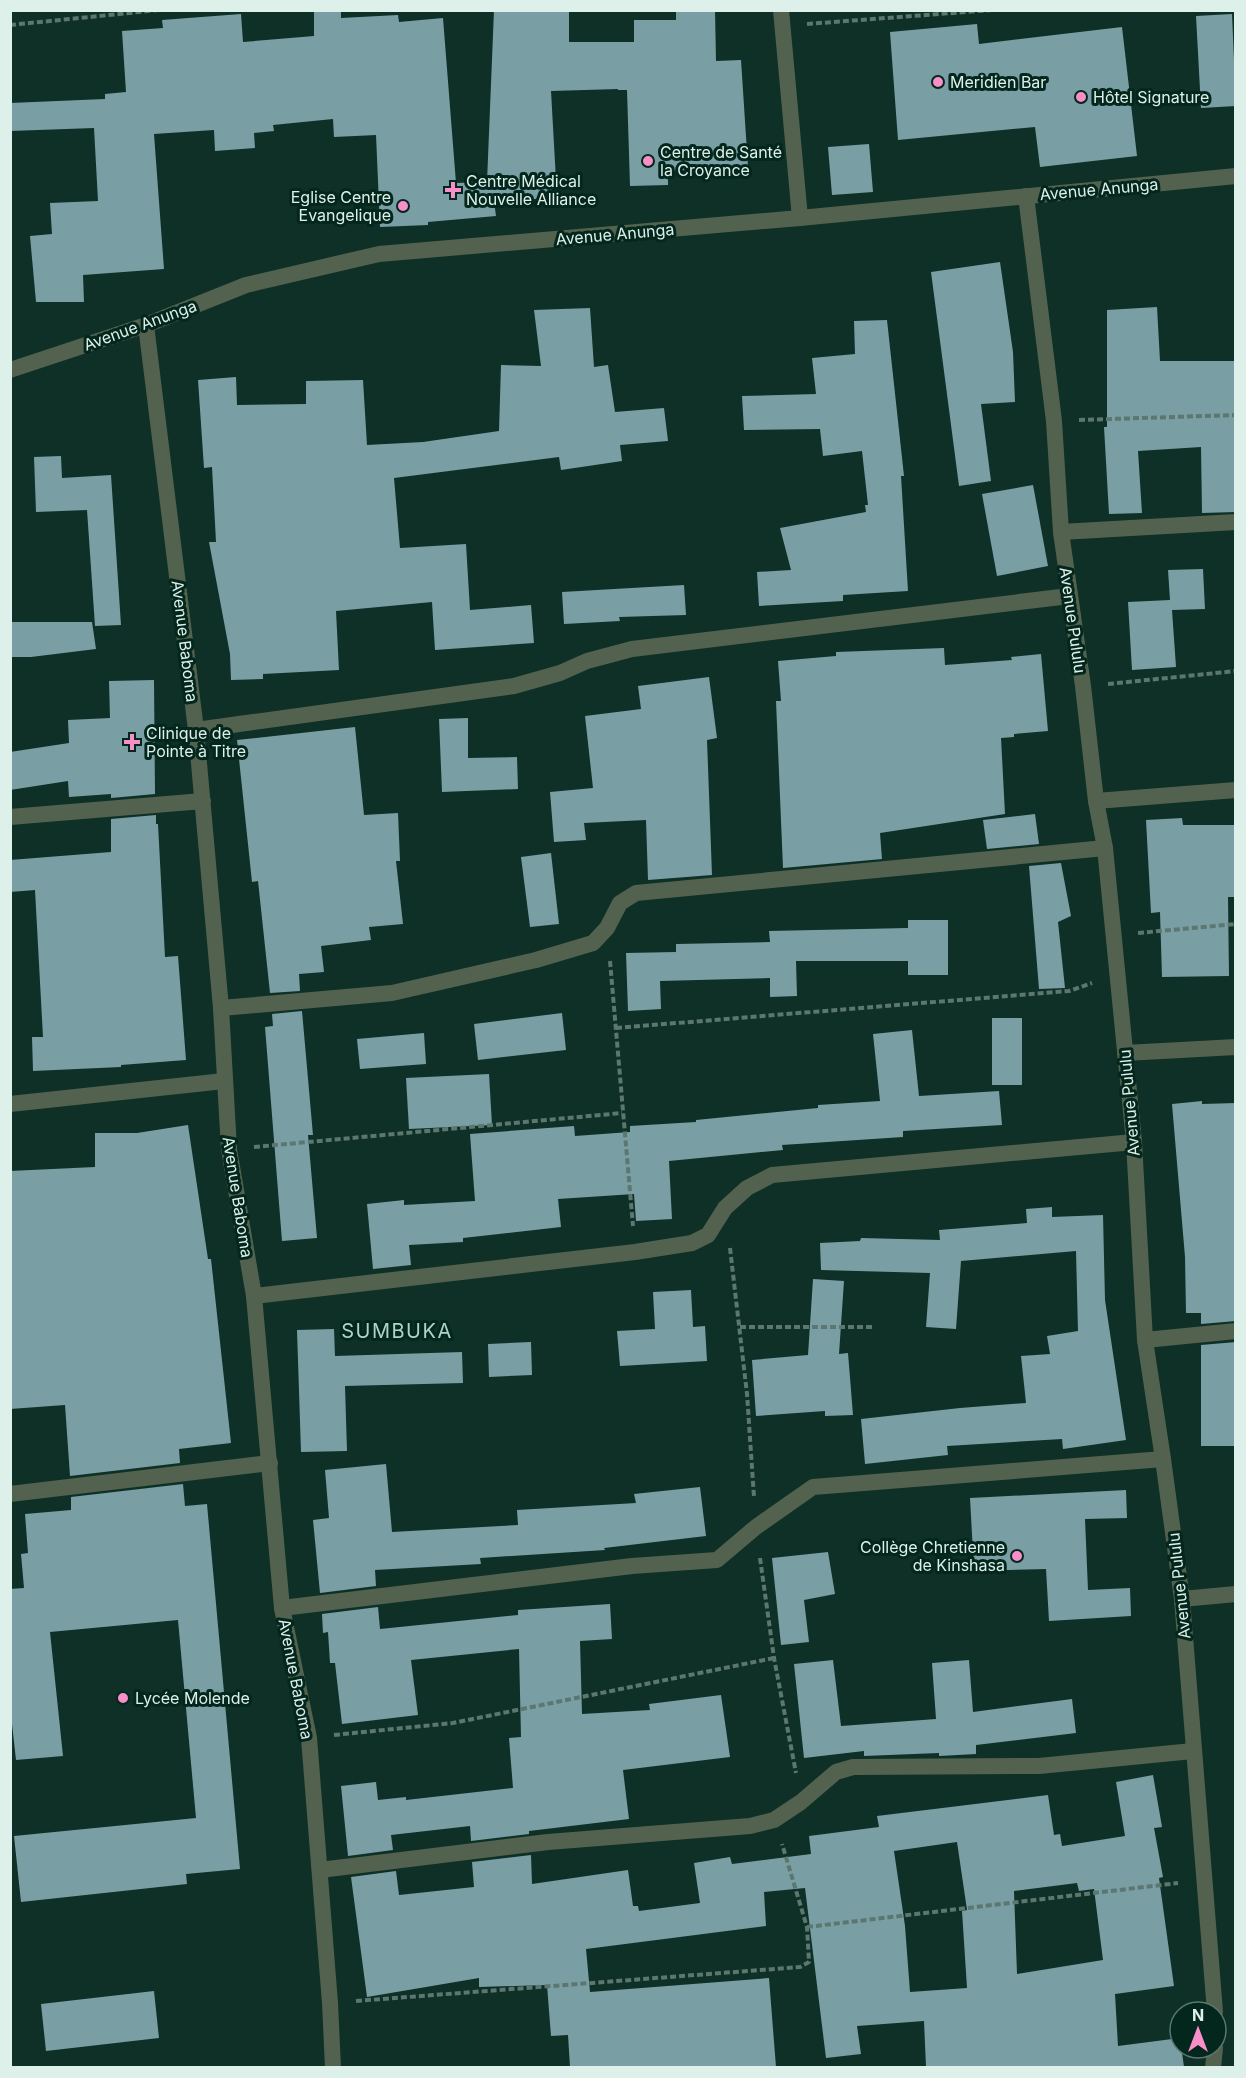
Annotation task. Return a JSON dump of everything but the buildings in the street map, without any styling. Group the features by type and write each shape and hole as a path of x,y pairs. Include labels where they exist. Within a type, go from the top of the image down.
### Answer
{"street":[{"path":"782,18 800,218"},
{"name":"Avenue Anunga","path":"10,370 146,325 246,285 379,254 800,218 1236,176"},
{"name":"Avenue Pululu","path":"1026,196 1054,421 1061,532 1083,687 1096,801 1105,848 1134,1142 1144,1340 1182,1599 1214,2000"},
{"name":"Avenue Baboma","path":"146,325 196,730 221,1008 229,1149 254,1296 282,1608 309,1738 333,2067"},
{"path":"1061,532 1236,522"},
{"path":"196,730 514,686 561,673 587,661 632,649 1069,596"},
{"path":"1096,801 1236,790"},
{"path":"10,818 202,801"},
{"path":"221,1008 392,993 536,960 593,943 607,928 620,903 636,893 1105,848"},
{"path":"1125,1053 1236,1047"},
{"path":"10,1104 224,1082"},
{"path":"254,1296 635,1252 692,1243 708,1235 725,1208 747,1188 772,1175 1134,1142"},
{"path":"1144,1340 1236,1331"},
{"path":"282,1608 632,1566 717,1560 756,1527 813,1487 1163,1459"},
{"path":"10,1494 270,1463"},
{"path":"1182,1599 1236,1594"},
{"path":"320,1870 548,1842 750,1826 774,1820 801,1802 836,1772 852,1767 1039,1766 1193,1751"}],"path":[{"path":"10,25 159,10"},
{"path":"782,18 992,10"},
{"path":"1054,421 1236,415"},
{"path":"1083,687 1236,671"},
{"path":"1113,936 1236,924"},
{"path":"607,928 635,1252"},
{"path":"616,1028 1069,991 1118,975"},
{"path":"229,1149 622,1113"},
{"path":"740,1327 875,1327"},
{"path":"309,1738 453,1723 774,1658"},
{"path":"330,2003 800,1967 810,1962 807,1927 774,1820"},
{"path":"807,1927 1204,1880"}],"place":[{"name":"Meridien Bar","path":"938,82"},
{"name":"Hôtel Signature","path":"1081,97"},
{"name":"Centre de Santé la Croyance","path":"648,161"},
{"name":"Centre Médical Nouvelle Alliance","path":"453,190"},
{"name":"Eglise Centre Evangelique","path":"403,206"},
{"name":"Clinique de Pointe à Titre","path":"132,742"},
{"name":"Collège Chretienne de Kinshasa","path":"1017,1556"},
{"name":"Lycée Molende","path":"123,1698"}],"district":[{"name":"SUMBUKA","path":"397,1331"}]}
